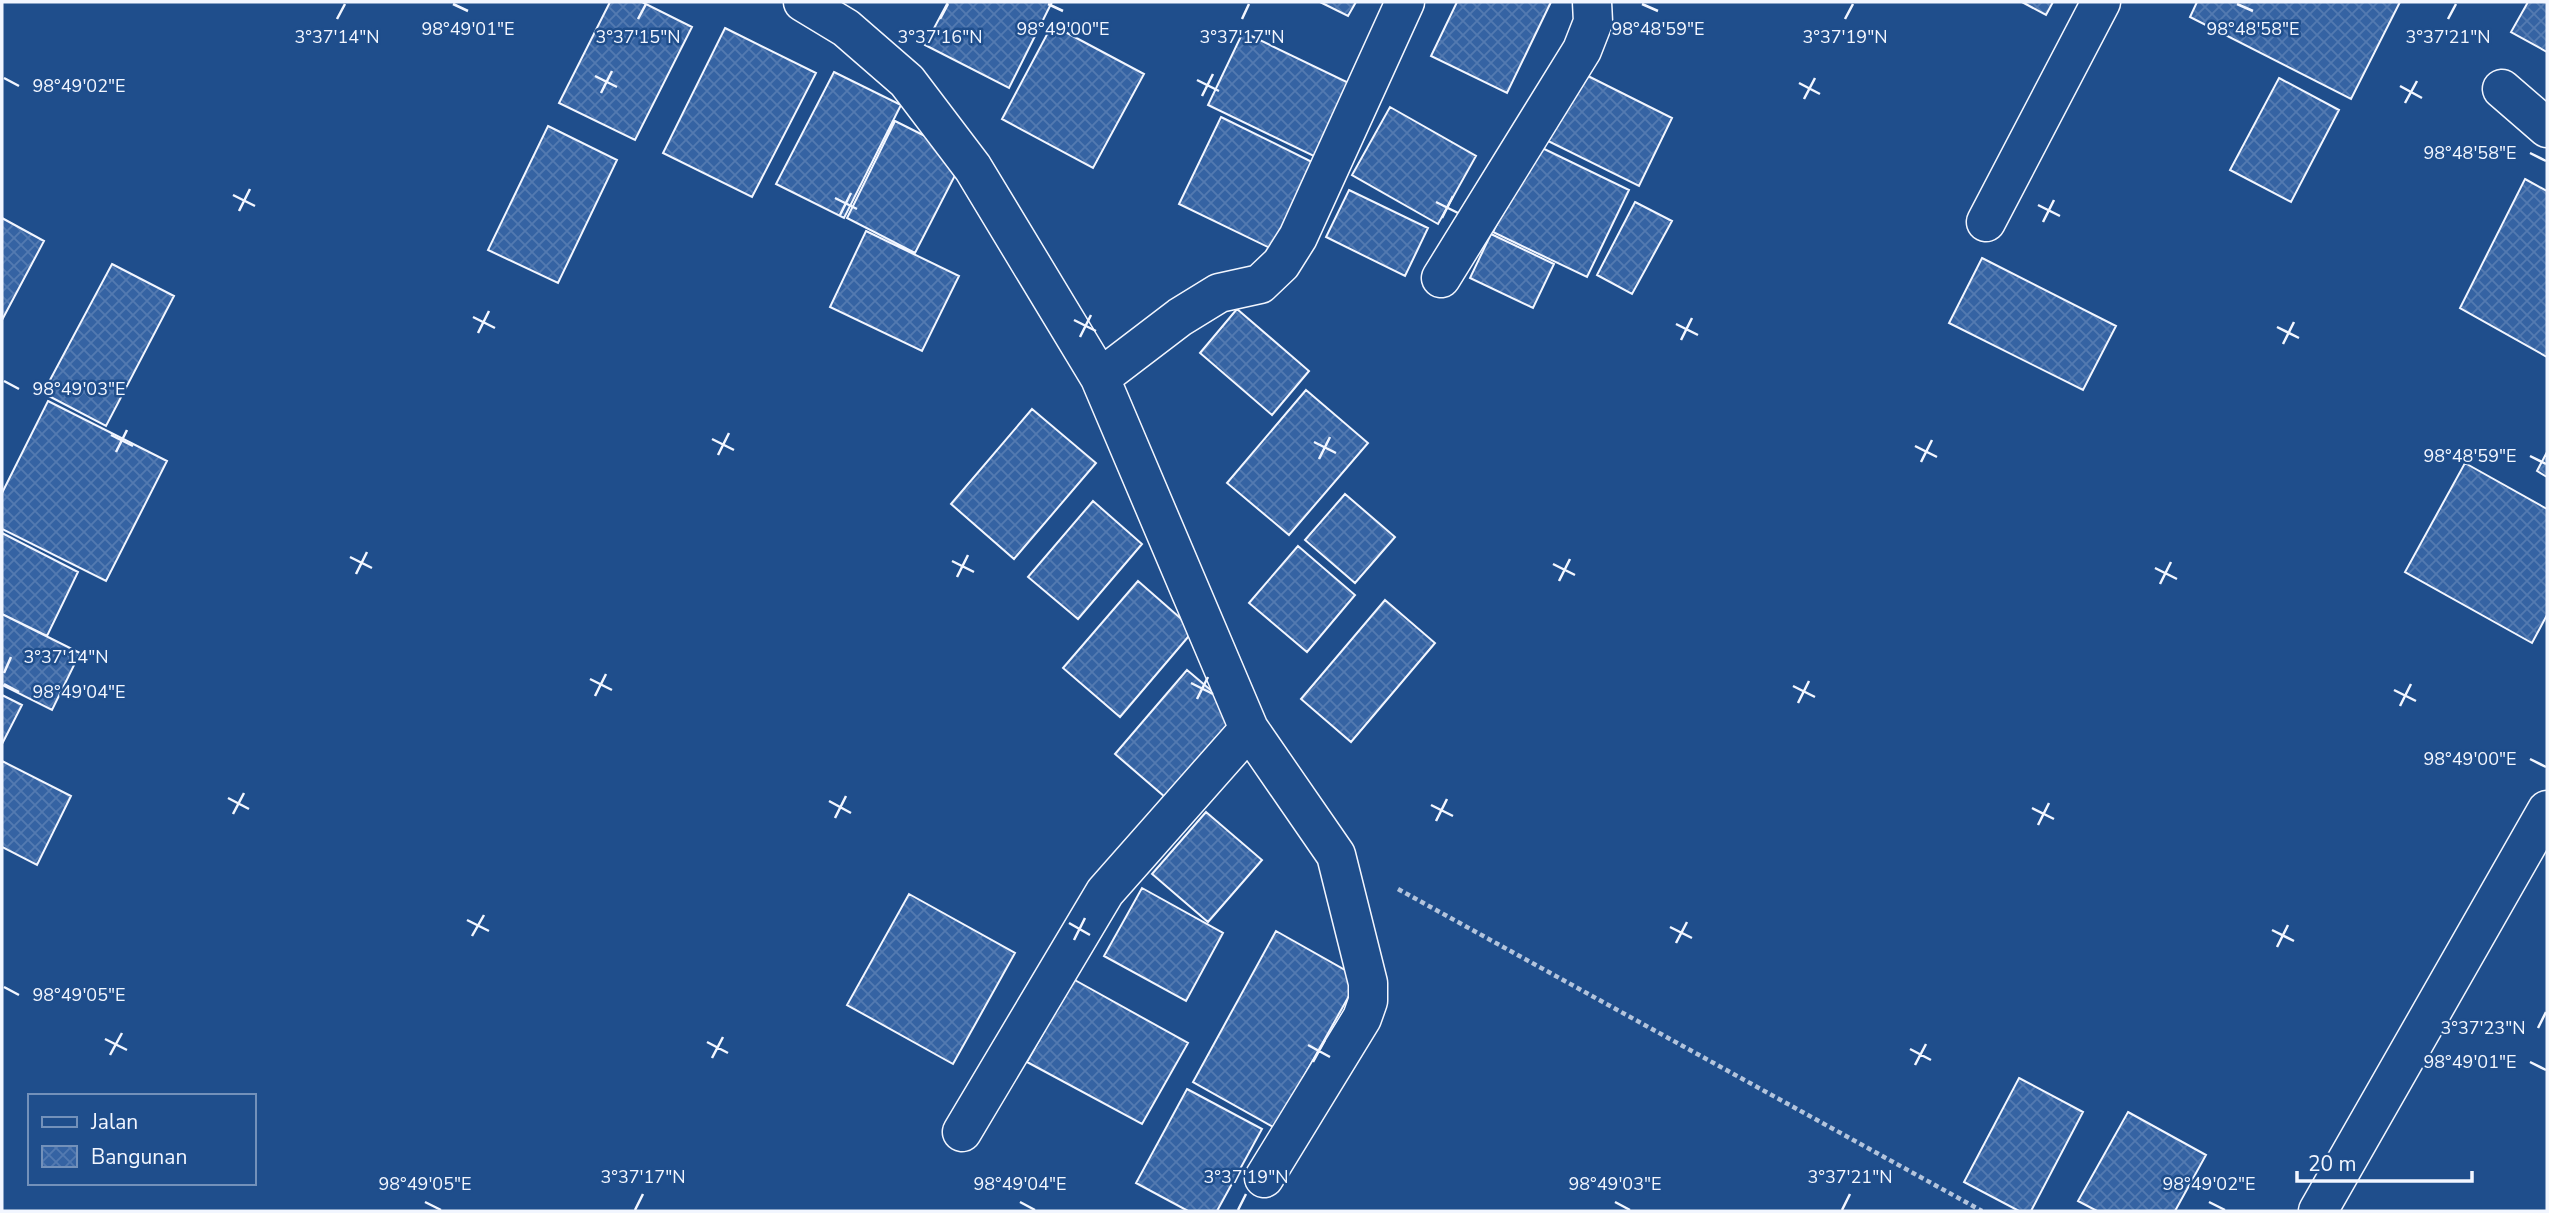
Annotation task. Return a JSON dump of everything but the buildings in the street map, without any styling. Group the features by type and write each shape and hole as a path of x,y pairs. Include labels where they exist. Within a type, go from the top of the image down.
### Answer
{"street":[{"path":"803,2 851,15 907,81 973,167 1100,379 1249,729 1336,855 1368,983 1368,1001 1362,1018 1264,1178"},
{"path":"1100,379 1180,317 1219,293 1260,284 1281,264 1298,237 1405,2"},
{"path":"1441,278 1582,50 1593,22 1592,2"},
{"path":"1986,222 2101,2"},
{"path":"2502,89 2547,128"},
{"path":"962,1132 1105,892 1249,729"},
{"path":"2318,1211 2547,810"}],"path":[{"path":"1336,855 1982,1211"}]}
